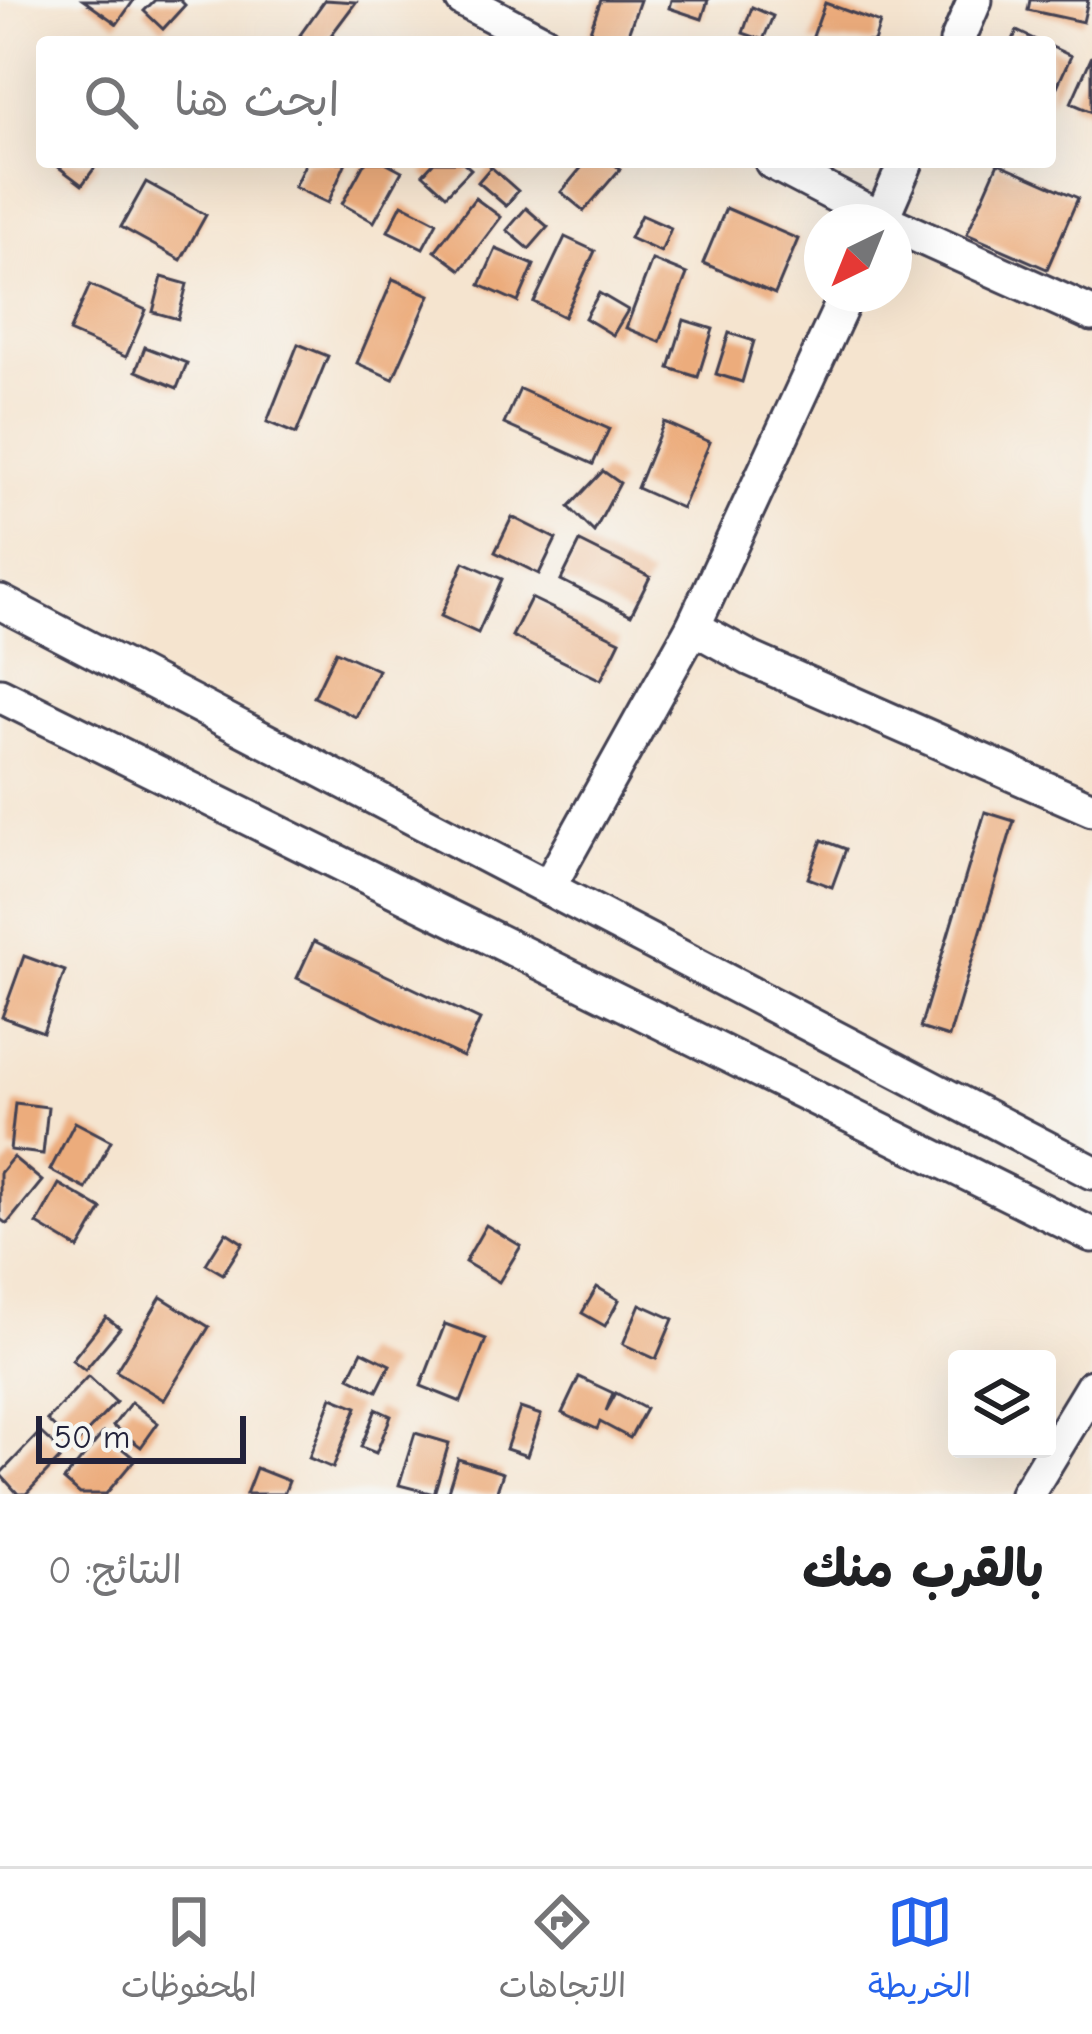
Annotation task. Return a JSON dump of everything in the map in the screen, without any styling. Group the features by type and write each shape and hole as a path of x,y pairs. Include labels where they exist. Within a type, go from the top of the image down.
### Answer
{"street":[{"path":"463,0 532,36"},
{"path":"960,36 975,0"},
{"path":"783,168 852,204"},
{"path":"892,204 904,168"},
{"path":"912,234 1092,314"},
{"path":"548,888 693,627 839,312"},
{"path":"0,602 1092,1172"},
{"path":"693,627 751,658 1092,809"},
{"path":"0,695 1092,1234"},
{"path":"1027,1494 1092,1387"}],"building":[{"path":"83,0 134,0 117,24"},
{"path":"155,0 180,0 185,5 163,29 144,11"},
{"path":"325,0 356,2 330,36 300,35"},
{"path":"601,0 640,0 627,36 588,36"},
{"path":"671,0 708,0 702,19 669,8"},
{"path":"1030,0 1088,0 1083,22 1028,10"},
{"path":"825,3 880,23 876,36 813,36"},
{"path":"752,7 773,16 765,36 743,33"},
{"path":"1056,49 1071,56 1056,89"},
{"path":"1092,56 1092,112 1071,103"},
{"path":"60,168 95,168 82,185"},
{"path":"303,168 343,168 328,203 294,187"},
{"path":"362,168 402,171 374,222 342,204"},
{"path":"428,168 471,169 446,195 423,174"},
{"path":"492,168 518,191 506,206 478,182"},
{"path":"581,168 620,169 584,211 561,192"},
{"path":"996,168 1009,168 1078,198 1047,269 967,234"},
{"path":"146,182 206,215 181,260 121,227"},
{"path":"475,198 501,217 461,270 435,251"},
{"path":"402,204 437,222 423,248 388,231"},
{"path":"526,208 548,227 529,249 507,230"},
{"path":"726,208 798,239 775,294 703,263"},
{"path":"641,215 671,228 661,252 630,238"},
{"path":"565,237 595,251 564,317 534,302"},
{"path":"496,249 534,265 518,302 480,285"},
{"path":"652,260 687,274 660,342 626,328"},
{"path":"162,277 187,284 178,319 153,312"},
{"path":"393,279 430,295 393,379 357,363"},
{"path":"90,285 146,310 126,357 69,332"},
{"path":"599,293 628,310 613,335 585,318"},
{"path":"684,320 713,329 698,377 669,368"},
{"path":"729,333 754,341 742,382 716,374"},
{"path":"298,344 328,356 296,434 267,422"},
{"path":"145,347 187,363 177,388 136,371"},
{"path":"520,389 609,429 593,464 504,424"},
{"path":"664,422 710,442 682,508 637,488"},
{"path":"603,471 620,483 594,532 569,507"},
{"path":"512,517 556,539 539,574 495,552"},
{"path":"580,542 650,577 631,615 561,580"},
{"path":"464,562 502,579 478,633 441,616"},
{"path":"531,598 620,641 601,680 512,636"},
{"path":"336,651 378,670 356,717 314,697"},
{"path":"985,812 1014,821 949,1037 920,1028"},
{"path":"822,840 846,849 832,887 808,878"},
{"path":"314,941 480,1020 463,1057 297,978"},
{"path":"24,956 65,971 43,1032 2,1017"},
{"path":"15,1103 48,1107 43,1154 10,1150"},
{"path":"75,1122 111,1141 86,1189 50,1170"},
{"path":"13,1157 42,1181 7,1224 0,1219 0,1173"},
{"path":"59,1184 102,1209 79,1249 37,1224"},
{"path":"486,1225 521,1246 499,1282 465,1262"},
{"path":"226,1232 243,1243 223,1274 206,1264"},
{"path":"597,1287 619,1300 605,1326 582,1313"},
{"path":"161,1297 209,1327 164,1400 116,1371"},
{"path":"640,1304 673,1319 656,1359 623,1344"},
{"path":"106,1317 120,1328 85,1370 72,1360"},
{"path":"445,1324 486,1339 461,1402 421,1386"},
{"path":"362,1351 390,1365 377,1391 349,1377"},
{"path":"88,1376 116,1402 74,1446 47,1420"},
{"path":"579,1377 613,1393 606,1411 616,1393 646,1409 630,1438 600,1422 597,1429 562,1413"},
{"path":"332,1397 357,1407 333,1468 309,1458"},
{"path":"131,1402 158,1423 141,1447 113,1426"},
{"path":"520,1408 541,1415 527,1456 506,1449"},
{"path":"376,1409 391,1416 376,1453 361,1447"},
{"path":"40,1432 64,1454 26,1494 18,1494 0,1474"},
{"path":"103,1433 135,1459 106,1494 80,1494 64,1480"},
{"path":"415,1433 449,1443 434,1494 399,1485"},
{"path":"458,1459 503,1473 496,1494 447,1494"},
{"path":"256,1468 289,1481 284,1494 246,1494"}]}
